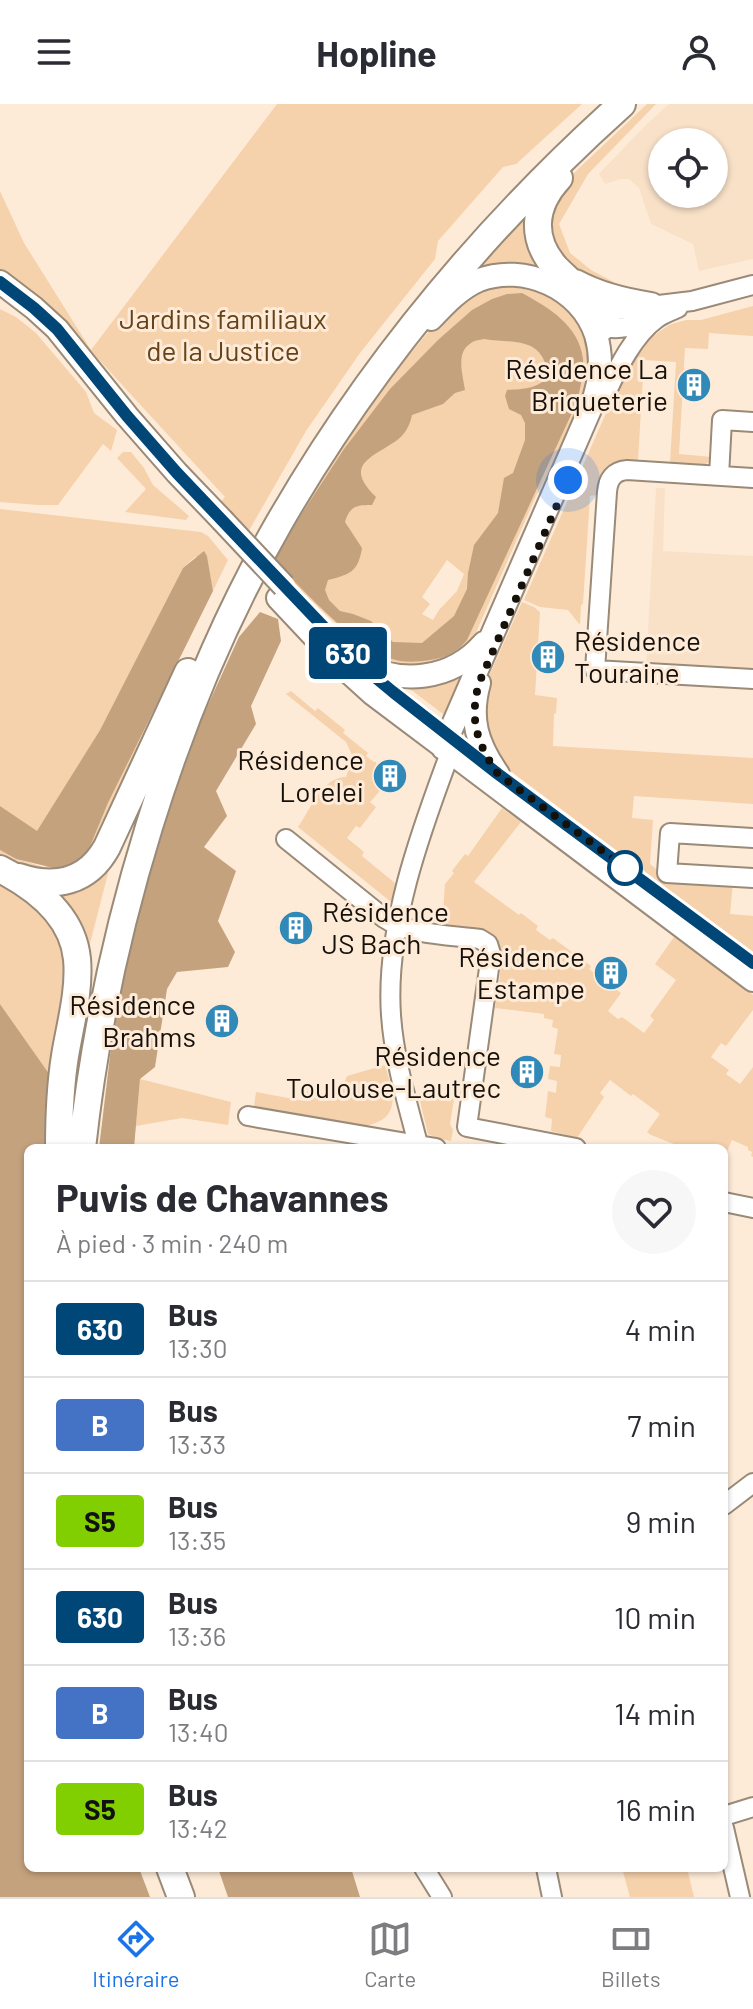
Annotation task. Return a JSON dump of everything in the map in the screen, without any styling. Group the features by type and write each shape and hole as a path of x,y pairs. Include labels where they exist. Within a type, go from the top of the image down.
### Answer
{"highway":[{"path":"5,871 37,882 58,883 80,875 98,862 237,569 323,420 421,287 484,214 523,172 596,104"},
{"path":"83,1144 95,1052 121,927 151,824 216,648 264,550 317,461 420,314 536,184 622,104"},
{"path":"596,330 586,299 553,264 541,243 538,228 541,206 550,188 629,104"},
{"path":"568,279 601,295 654,312"},
{"path":"63,1144 106,918 138,807 188,672"},
{"path":"5,871 50,904 66,926 76,951 76,988 59,1101 62,1144"},
{"path":"153,1872 162,1897"},
{"path":"172,1872 181,1897"}],"main road":[{"path":"351,410 446,304 468,286 483,279 506,274 541,280 572,299 608,344 611,360 606,393 479,683 449,744"},
{"path":"0,282 57,329 220,527"},
{"path":"0,303 30,321 51,340 156,469 220,527 364,687 498,774 753,963"},
{"path":"449,744 492,631 595,397 599,382 596,330"},
{"path":"281,592 449,744 753,980"},
{"path":"358,663 397,676 433,675 466,660 492,631"},
{"path":"479,683 475,727 484,752 498,774"}],"street":[{"path":"596,330 618,329 654,312 753,285"},
{"path":"606,393 654,312"},
{"path":"719,476 722,420 753,422"},
{"path":"753,478 627,470 620,470 610,478 595,670 753,679"},
{"path":"423,1144 396,1050 390,985 397,926 449,744"},
{"path":"753,838 670,833 667,873 753,878"},
{"path":"286,839 397,926 480,939 490,948 467,1127 555,1144"},
{"path":"248,1116 407,1144"},
{"path":"728,1203 753,1208"},
{"path":"728,1502 753,1483"},
{"path":"728,1815 753,1807"},
{"path":"728,1845 740,1897"},
{"path":"426,1872 442,1897"},
{"path":"547,1872 552,1897"}],"shaded area":[{"path":"669,104 753,104 753,259 699,271 693,244 651,224 639,188 629,179 605,184 599,174"},
{"path":"522,293 542,305 561,319 576,336 583,359 577,402 467,640 441,658 411,662 392,659 362,643 346,630 272,559 344,449 390,389 472,310 507,294","holes":["484,339 517,342 534,348 545,363 548,376 535,386 507,390 505,396 509,409 521,415 525,423 525,440 513,473 504,478 498,513 474,545 467,589 454,616 422,643 393,642 371,621 340,611 329,600 325,590 328,580 352,571 362,548 345,522 352,510 358,506 372,505 376,497 362,477 364,463 402,436 412,415 443,404 455,393 465,390 461,365 463,352 473,342"]},
{"path":"656,488 665,488 663,551 753,556 753,673 646,666"},
{"path":"204,551 213,591 108,803 89,849 74,864 54,868 16,859 0,850 0,806 37,831 100,730 183,568"},
{"path":"260,612 278,619 281,641 251,706 256,724 216,791 227,816 204,847 236,871 218,921 235,952 228,967 177,972 167,989 155,1067 140,1079 134,1144 99,1144 111,1048 127,955 153,855 197,729 239,637"},
{"path":"0,1004 57,1085 52,1144 24,1144 24,1872 141,1872 150,1897 0,1897"},
{"path":"219,1872 352,1872 360,1897 228,1897"}],"green space":[{"name":"Jardins familiaux de la Justice","path":"277,104 582,104 516,164 503,167 438,241 435,259 360,353 306,431 247,534 218,505 225,497 91,351 85,356 0,273 0,191 24,243 91,350"},
{"path":"647,104 656,104 588,174 559,224 570,253 591,270 638,295 589,283 551,252 548,200"},
{"path":"535,198 551,270 455,285"},
{"path":"499,282 549,289 586,326 594,361 574,427 536,496 474,637 461,651 445,661 411,665 366,652 267,559 372,399 462,297","holes":["447,560 464,574 457,591 433,620 422,614 430,604 422,597"]},
{"path":"753,306 753,336 709,333 708,349 685,348 679,454 712,457 712,460 704,465 670,463 676,362 644,360 638,460 620,461 607,467 600,477 596,495 590,496 580,625 568,610 540,607 524,600 617,388 638,351 669,325"},
{"path":"0,309 36,333 86,392 94,413 117,430 111,451 103,444 58,505 0,502"},
{"path":"123,452 131,452 153,485 189,516 186,520 125,512 146,489 117,458"},
{"path":"0,509 201,532 228,560 213,591 207,557 195,557 183,568 100,730 37,832 0,806"},
{"path":"522,602 540,612 535,695 557,698 553,746 753,758 753,804 634,796 632,818 653,820 650,864 668,879 733,883 730,914 753,916 753,953 504,766 484,728 485,691"},
{"path":"473,659 447,717 398,680"},
{"path":"166,687 101,849 50,877 0,859 0,850 16,859 44,867 89,849 108,803"},
{"path":"291,691 345,730 343,733 376,762 380,791 370,802 376,807 360,828 356,826 347,838 364,852 362,856 396,884 391,902 298,827 324,788 338,778 346,777 353,757 346,742 286,694"},
{"path":"502,808 521,822 474,882 538,926 536,930 550,940 553,938 591,966 589,969 621,993 608,1011 644,1033 654,1020 650,1016 676,980 655,964 674,937 753,995 753,1010 726,1046 721,1043 711,1057 729,1070 726,1074 740,1084 753,1067 753,1157 748,1147 732,1140 728,1149 728,1144 674,1144 651,1135 647,1132 660,1114 610,1080 600,1093 604,1097 577,1138 551,1131 552,1119 545,1117 548,1091 556,1093 557,1081 548,1079 550,1066 560,1067 561,1055 554,1054 558,1029 552,1027 553,1020 544,1018 544,1014 495,1008 500,966 496,943 442,926 445,884 465,854 468,856"},
{"path":"112,858 86,959 52,890"},
{"path":"0,880 50,914 69,968 57,1085 0,1004"},
{"path":"385,1065 392,1094 390,1110 386,1117 366,1126 254,1106 256,1092 304,1101 309,1087 329,1096 334,1085 342,1088 347,1076"},
{"path":"140,1079 231,1102 228,1125 182,1118 136,1126"},
{"path":"455,1093 450,1124 453,1130 451,1141 428,1134 420,1101"},
{"path":"623,1872 688,1872 694,1897 630,1897"}],"bus line":[{"name":"630","path":"0,282 57,329 177,473 358,663 498,774 753,963"}],"place":[{"name":"Résidence La Briqueterie","path":"694,385"},
{"name":"Résidence Touraine","path":"548,657"},
{"name":"Résidence Lorelei","path":"390,776"},
{"name":"Résidence JS Bach","path":"296,928"},
{"name":"Résidence Estampe","path":"611,973"},
{"name":"Résidence Brahms","path":"222,1021"},
{"name":"Résidence Toulouse-Lautrec","path":"527,1072"}],"route":[{"path":"568,480 479,683 475,727 480,744 498,774 625,868"}]}
